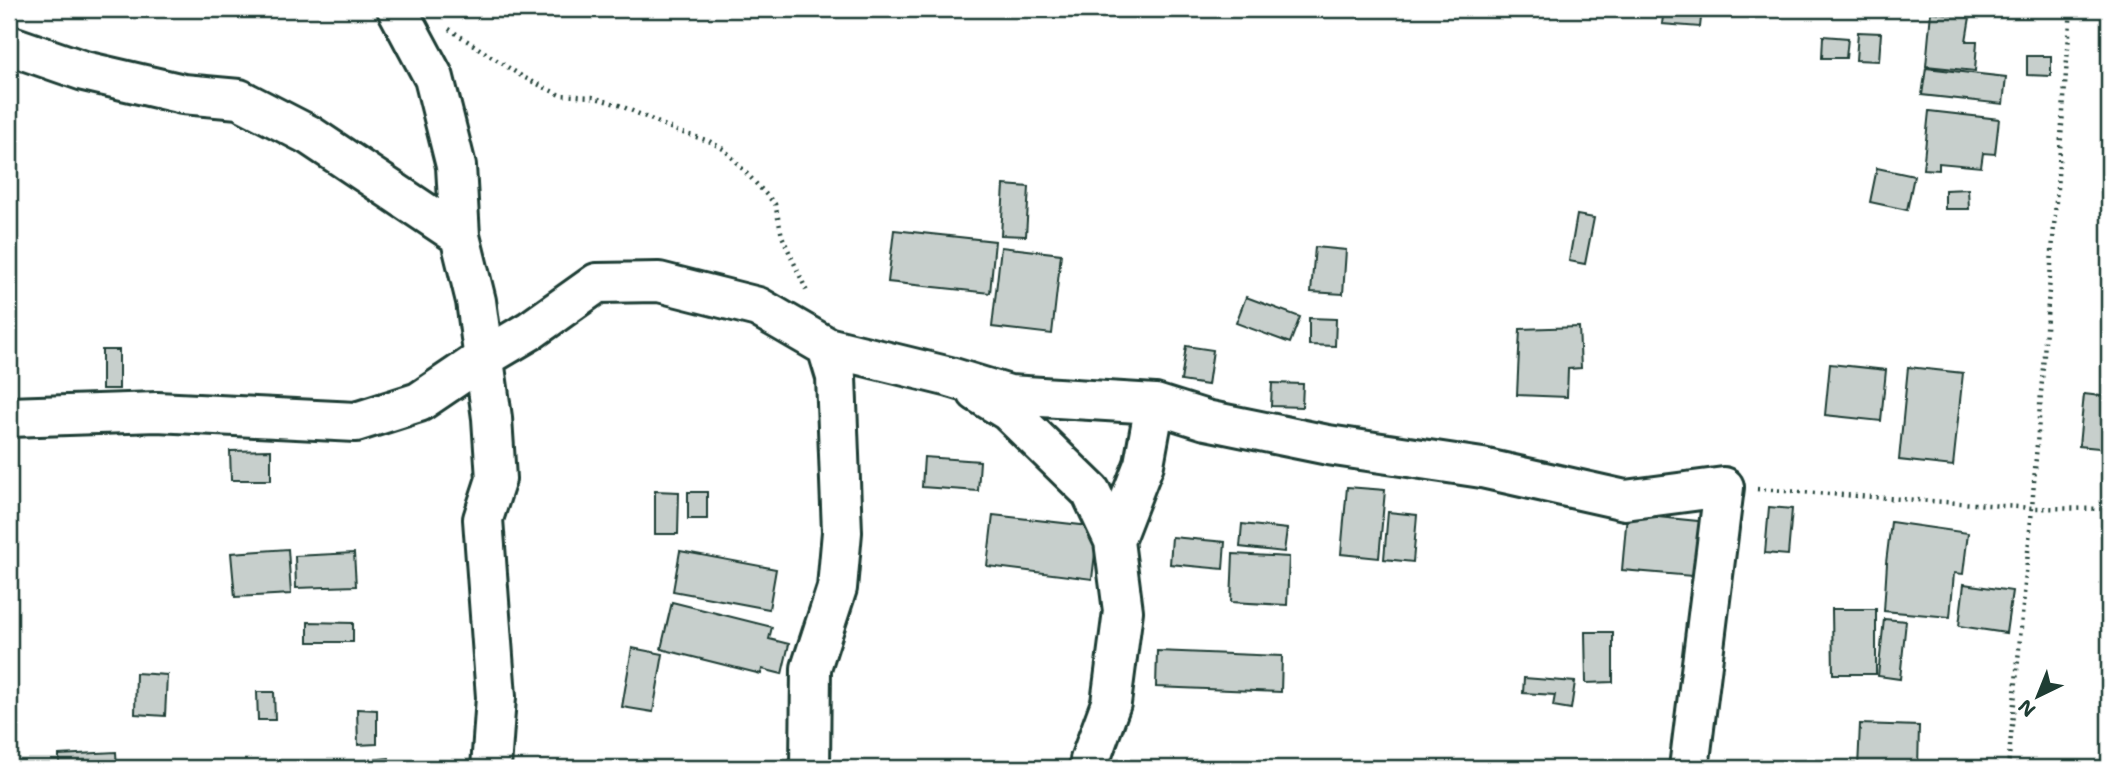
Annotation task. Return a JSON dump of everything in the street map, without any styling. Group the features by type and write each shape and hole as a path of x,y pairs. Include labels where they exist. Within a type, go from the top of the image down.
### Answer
{"street":[{"path":"397,9 434,78 456,166 460,236 476,301 492,418 496,479 483,519 496,697 491,768"},
{"path":"9,45 84,71 183,94 239,99 309,135 460,236"},
{"path":"9,417 157,412 356,422 419,401 531,330 597,284 659,282 758,307 825,346 950,377 1009,395 1155,404 1220,423 1328,445 1482,468 1625,500 1724,487 1689,768"},
{"path":"810,768 811,668 837,588 842,532 836,377 825,346"},
{"path":"950,377 1008,411 1039,439 1091,492 1114,541 1123,611 1111,703 1090,761 1090,768"},
{"path":"1114,541 1144,464 1155,404"}],"path":[{"path":"2008,768 2032,508 2071,9"},
{"path":"439,23 523,77 560,95 592,97 619,105 725,150 775,205 782,236 825,346"},
{"path":"1724,487 2032,508 2109,509"}],"building":[{"path":"1664,9 1702,9 1700,27 1662,24"},
{"path":"1931,12 1970,17 1966,41 1977,41 1975,71 1926,66"},
{"path":"1858,32 1881,33 1879,61 1856,60"},
{"path":"1823,36 1848,38 1846,58 1822,58"},
{"path":"2027,56 2051,56 2051,76 2027,75"},
{"path":"1926,68 2006,77 2003,104 1922,95"},
{"path":"1929,111 1999,119 1995,154 1983,153 1981,167 1939,163 1939,170 1923,169"},
{"path":"1877,168 1914,176 1907,210 1870,202"},
{"path":"1004,185 1029,187 1026,236 1001,235"},
{"path":"1968,189 1969,209 1945,209 1945,190"},
{"path":"1577,215 1594,218 1585,264 1569,261"},
{"path":"894,230 995,241 990,293 888,282"},
{"path":"1001,247 1061,254 1052,334 992,327"},
{"path":"1315,247 1346,250 1343,294 1311,292"},
{"path":"1246,297 1300,317 1290,343 1236,323"},
{"path":"1309,318 1336,319 1335,346 1309,345"},
{"path":"1579,327 1581,368 1568,369 1567,397 1517,395 1520,329"},
{"path":"1186,346 1213,350 1208,385 1181,381"},
{"path":"102,350 119,350 119,389 102,389"},
{"path":"1830,364 1886,370 1881,421 1825,415"},
{"path":"1908,367 1963,373 1953,466 1899,460"},
{"path":"1272,383 1303,384 1302,407 1271,406"},
{"path":"2084,394 2109,397 2109,449 2079,446"},
{"path":"271,450 271,480 231,480 230,451"},
{"path":"924,457 980,461 978,491 922,487"},
{"path":"1347,487 1385,490 1379,558 1341,554"},
{"path":"655,491 679,492 678,534 655,534"},
{"path":"688,492 707,492 707,519 688,519"},
{"path":"1769,507 1792,509 1788,555 1765,553"},
{"path":"1388,512 1417,515 1413,562 1384,559"},
{"path":"1627,514 1708,522 1704,577 1622,570"},
{"path":"993,515 1098,527 1092,579 987,566"},
{"path":"1891,522 1968,533 1963,574 1954,573 1950,617 1884,611"},
{"path":"1242,524 1287,529 1284,552 1240,547"},
{"path":"1172,537 1225,542 1223,569 1170,564"},
{"path":"288,549 291,594 235,597 231,553"},
{"path":"680,551 776,569 769,609 673,591"},
{"path":"354,553 356,586 296,588 295,556"},
{"path":"1233,554 1289,557 1287,605 1231,602"},
{"path":"1964,584 2012,591 2006,633 1959,626"},
{"path":"672,602 772,627 769,639 789,644 782,674 762,669 761,674 661,649"},
{"path":"1832,609 1876,609 1876,674 1833,674"},
{"path":"1884,619 1906,621 1900,679 1878,676"},
{"path":"308,622 353,623 353,642 308,642"},
{"path":"1585,632 1613,632 1613,682 1586,683"},
{"path":"632,648 663,654 653,712 622,707"},
{"path":"1157,651 1282,656 1281,692 1156,687"},
{"path":"136,673 167,675 165,716 135,714"},
{"path":"1524,678 1575,682 1571,709 1553,706 1555,695 1523,693"},
{"path":"257,692 274,692 275,720 258,720"},
{"path":"357,709 377,710 377,744 358,745"},
{"path":"1860,724 1919,726 1918,768 1858,768"},
{"path":"116,752 117,768 59,768 59,755"},
{"path":"389,758 390,768 360,768 359,761"}]}
